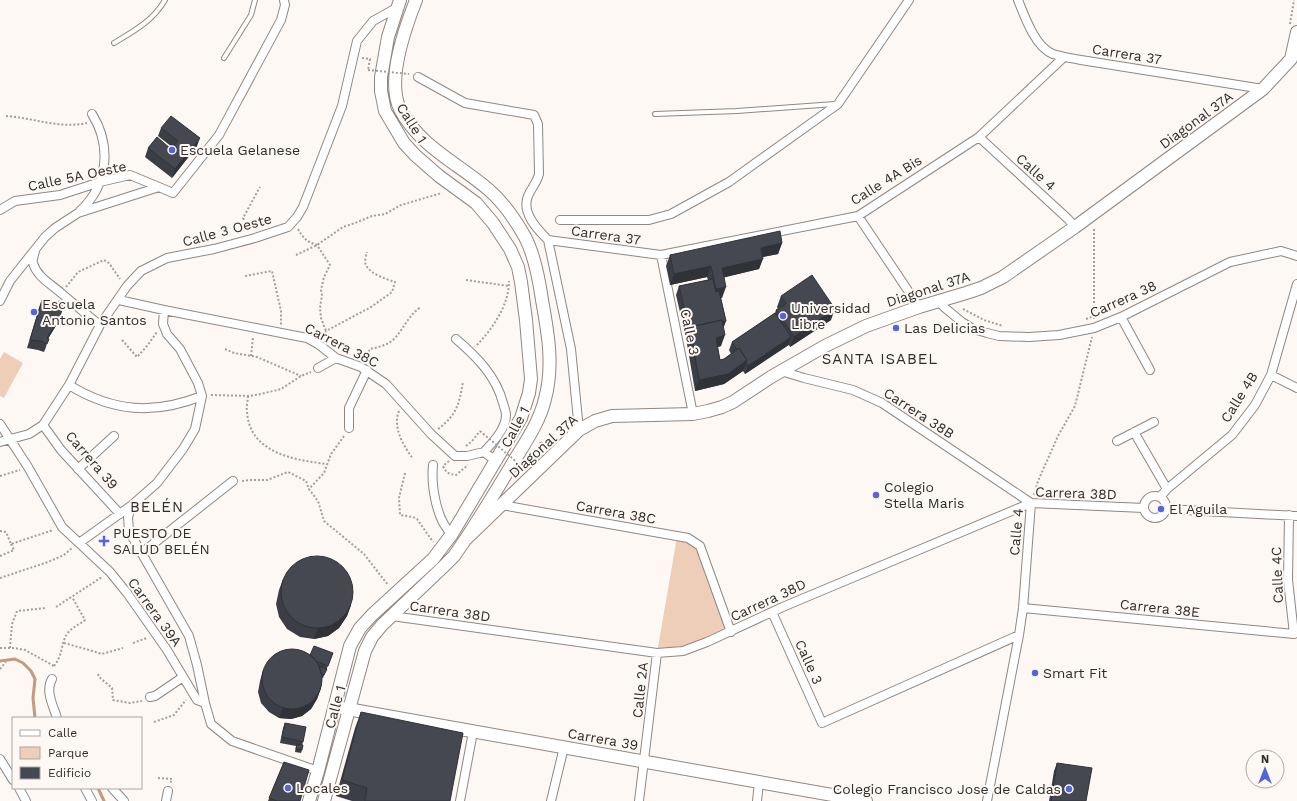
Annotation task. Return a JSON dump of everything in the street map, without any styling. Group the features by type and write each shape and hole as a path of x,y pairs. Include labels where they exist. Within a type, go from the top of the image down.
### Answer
{"main road":[{"name":"Calle 1","path":"324,801 368,644 382,625 444,568 465,540 536,425 545,401 549,380 550,360 548,336 538,276 528,243 516,222 490,191 421,138 400,108 395,90 401,42 416,0"},
{"name":"Calle 1","path":"309,801 350,646 360,628 377,610 433,559 452,534 490,456 521,418 530,393 531,379 526,320 518,267 510,249 493,223 470,197 439,176 404,143 385,111 381,91 381,77 386,47 399,4"},
{"path":"1293,30 1294,57"},
{"name":"Diagonal 37A","path":"465,540 579,430 595,421 612,416 693,414 708,411 733,402 781,371 825,346 866,326 919,307 980,288 1003,277 1075,227 1263,89 1294,57"},
{"name":"Carrera 39","path":"335,707 866,801"}],"street":[{"name":"Calle 5A Oeste","path":"0,210 15,201 60,196 100,182 130,175 173,193 219,135 281,20 285,4 284,0"},
{"path":"560,220 648,220 671,214 729,182 838,104 909,0"},
{"name":"Carrera 37","path":"1018,0 1031,30 1044,48 1052,54 1263,89"},
{"name":"Calle 3 Oeste","path":"0,442 29,434 43,425 69,385 100,325 119,300 127,286 141,271 167,258 214,249 288,227 303,207 342,106 357,41 373,21 399,4"},
{"name":"Calle 4A Bis","path":"661,255 858,216 978,138 1064,57"},
{"path":"418,77 465,102 534,115 538,124 539,174 537,181 528,195 526,204 531,219 538,230 548,240 572,349 579,430"},
{"path":"0,301 10,281 44,237 78,213 87,204 100,182 104,170 105,151 102,133 94,117"},
{"name":"Calle 4","path":"978,138 1063,214 1075,227"},
{"path":"78,213 159,187"},
{"path":"858,216 919,307"},
{"name":"Carrera 37","path":"548,240 661,255"},
{"path":"35,248 33,262 36,271 74,305 100,325"},
{"name":"Carrera 38","path":"938,301 962,322 974,329 1000,336 1036,337 1094,328 1121,317 1230,262 1281,251 1297,256"},
{"name":"Calle 3","path":"661,255 693,414"},
{"name":"Calle 4B","path":"1160,497 1167,489 1232,435 1255,404 1270,375 1297,284"},
{"name":"Carrera 38C","path":"119,300 307,338 318,344 336,358 364,369 386,384 431,434 455,456"},
{"path":"79,543 132,505 157,483 183,449 195,429 202,396 198,383 180,348 167,334 163,324 164,310"},
{"path":"1121,317 1150,370"},
{"path":"455,456 490,456 495,441 503,427 506,415 493,379 479,360 456,339"},
{"path":"318,368 336,358"},
{"path":"349,428 349,408 364,369"},
{"name":"Carrera 38B","path":"781,371 853,390 882,403 1031,503"},
{"path":"1270,375 1297,388"},
{"path":"69,385 96,400 126,408 157,408 188,402 202,396"},
{"path":"1117,441 1154,422"},
{"name":"Carrera 39A","path":"0,424 28,467 62,527 110,572 127,593 167,650 192,692 198,700 205,703"},
{"name":"Carrera 39","path":"43,425 61,450 120,514"},
{"path":"1134,432 1167,489"},
{"path":"78,469 114,436"},
{"path":"433,465 434,493 438,509 446,528 452,534"},
{"path":"143,552 233,481"},
{"path":"1150,497 1160,497 1165,502 1166,509 1162,515 1153,518 1147,514 1144,508 1145,501 1150,497"},
{"name":"Calle 4","path":"987,801 1023,608 1031,503"},
{"name":"Carrera 38D","path":"392,616 657,653 683,651 732,632 772,612 1031,503 1144,508"},
{"path":"132,505 128,517 130,531 143,552 149,568 189,636 211,724 232,741 318,771"},
{"name":"Carrera 38C","path":"502,505 688,538 700,546 732,632"},
{"path":"1166,509 1293,516"},
{"name":"Calle 4C","path":"1293,516 1288,580 1294,634"},
{"name":"Carrera 38E","path":"1023,608 1294,634"},
{"name":"Calle 3","path":"772,612 822,723 1019,635"},
{"name":"Calle 2A","path":"639,801 657,653"},
{"path":"150,697 155,696 183,677"},
{"path":"52,679 49,688 57,717"},
{"path":"460,801 473,732"},
{"path":"550,801 564,748"},
{"path":"0,759 3,767 12,779"},
{"path":"757,801 759,782"},
{"path":"20,789 26,801"},
{"path":"86,789 92,801"},
{"path":"113,789 124,801"},
{"path":"166,801 168,791"}],"lane":[{"path":"114,43 143,25 159,10 165,0"},
{"path":"224,58 251,15 255,0"},
{"path":"655,114 737,111 838,104"}],"path":[{"path":"1293,30 1292,16 1294,0"},
{"path":"353,58 370,59 368,70 409,74"},
{"path":"377,76 378,69"},
{"path":"403,71 403,79"},
{"path":"6,116 22,117 59,125 77,125 94,117"},
{"path":"255,238 243,218 260,187"},
{"path":"296,255 317,245 343,226 355,224 372,216 385,214 400,205 443,192"},
{"path":"297,217 298,229 302,237 308,242 317,245 330,265 324,277 321,290 321,313 326,331"},
{"name":"Calle 4","path":"1031,503 1038,481 1058,436 1075,406 1094,328 1094,226"},
{"path":"318,344 326,331 371,307 392,292 395,282 374,273 365,264 367,252"},
{"path":"62,293 78,272 104,260 109,263 119,278 127,286"},
{"path":"245,276 272,271 281,311 281,332"},
{"path":"466,280 509,286"},
{"path":"470,351 489,333 502,310 509,286 508,280"},
{"path":"364,369 366,355 370,349 382,347 393,340 408,319 421,307"},
{"path":"960,308 984,320 1005,326"},
{"path":"1084,320 1094,316"},
{"path":"122,340 137,357 163,324"},
{"path":"251,356 254,328"},
{"path":"225,349 234,353 251,356 301,376"},
{"path":"202,396 217,394 248,396 281,389 301,376 318,368"},
{"path":"431,434 448,421 460,403 463,382"},
{"path":"248,396 247,411 252,432 259,441 269,449 288,456 327,464"},
{"path":"403,402 398,415 398,427 401,442 413,460"},
{"path":"309,489 324,473 331,454 349,428"},
{"path":"470,463 456,475 449,474 445,471 444,466 472,441 480,431 525,469"},
{"path":"490,456 499,443"},
{"path":"517,466 520,460"},
{"path":"0,476 28,467"},
{"name":"Carrera 38D","path":"233,481 266,480 288,472 306,481 309,489 318,501 324,521 364,554 392,590"},
{"path":"404,473 399,498 400,515 417,519 437,546"},
{"path":"11,544 62,527"},
{"path":"0,531 6,532 14,550 0,556"},
{"path":"0,578 64,555 79,543"},
{"path":"56,607 110,572"},
{"path":"52,679 54,666 60,659 67,633 85,620 72,598"},
{"path":"10,648 12,624 17,611 46,608"},
{"path":"133,643 156,634"},
{"path":"64,643 102,654 123,648"},
{"path":"0,648 25,650 54,666"},
{"path":"0,669 6,662"},
{"path":"98,674 99,677 112,688 113,700 139,702 150,697"},
{"path":"154,722 174,715 192,692"}],"green space":[{"path":"4,352 23,363 4,398 0,396 0,359"},
{"path":"677,537 700,546 731,632 707,642 657,653"}],"building":[{"path":"171,116 200,138 175,169 148,148 157,137 171,149 178,141 161,128"},
{"path":"780,231 782,243 761,248 763,259 722,268 726,287 716,289 711,266 674,274 670,255"},
{"path":"812,275 835,309 794,337 776,310 786,304 781,296"},
{"path":"713,279 716,292 719,291 726,321 722,322 722,320 690,327 689,329 679,286"},
{"path":"42,300 58,304 59,301 64,304 60,316 47,338 49,339 47,344 41,341 30,340"},
{"path":"775,313 791,337 748,366 746,363 747,360 739,348 737,350 732,342"},
{"path":"722,320 725,335 716,338 720,360 724,359 739,348 747,360 728,374 699,380 690,327"},
{"path":"317,556 331,559 343,566 350,578 353,592 350,606 343,618 331,625 317,628 303,625 291,618 284,606 281,592 284,578 291,566 303,559"},
{"path":"314,646 333,653 328,666 316,661 310,655"},
{"path":"292,649 308,654 313,658 317,663 322,679 317,695 313,700 308,704 292,709 276,704 271,700 267,695 262,679 267,663 271,658 276,654"},
{"path":"319,666 327,669 324,675 321,674"},
{"path":"361,712 463,733 450,801 365,801 367,788 342,780"},
{"path":"285,723 306,727 303,742 282,737"},
{"path":"297,744 303,745 302,750 296,749"},
{"name":"Locales","path":"284,762 309,770 300,801 277,801 269,798"},
{"name":"Colegio Francisco Jose de Caldas","path":"1057,763 1092,768 1086,801 1051,801"}],"waterway":[{"path":"0,661 15,659 23,663 31,671 35,679 33,698 35,717"},
{"path":"98,789 104,801"}],"place":[{"name":"Escuela Gelanese","path":"172,150"},
{"name":"Escuela Antonio Santos","path":"34,312"},
{"name":"Universidad Libre","path":"783,316"},
{"name":"Las Delicias","path":"896,328"},
{"name":"Colegio Stella Maris","path":"876,495"},
{"name":"El Aguila","path":"1161,509"},
{"name":"PUESTO DE SALUD BELÉN","path":"104,541"},
{"name":"Smart Fit","path":"1035,673"},
{"name":"Locales","path":"288,788"},
{"name":"Colegio Francisco Jose de Caldas","path":"1069,789"}],"district":[{"name":"SANTA ISABEL","path":"880,359"},
{"name":"BELÉN","path":"157,507"}]}
